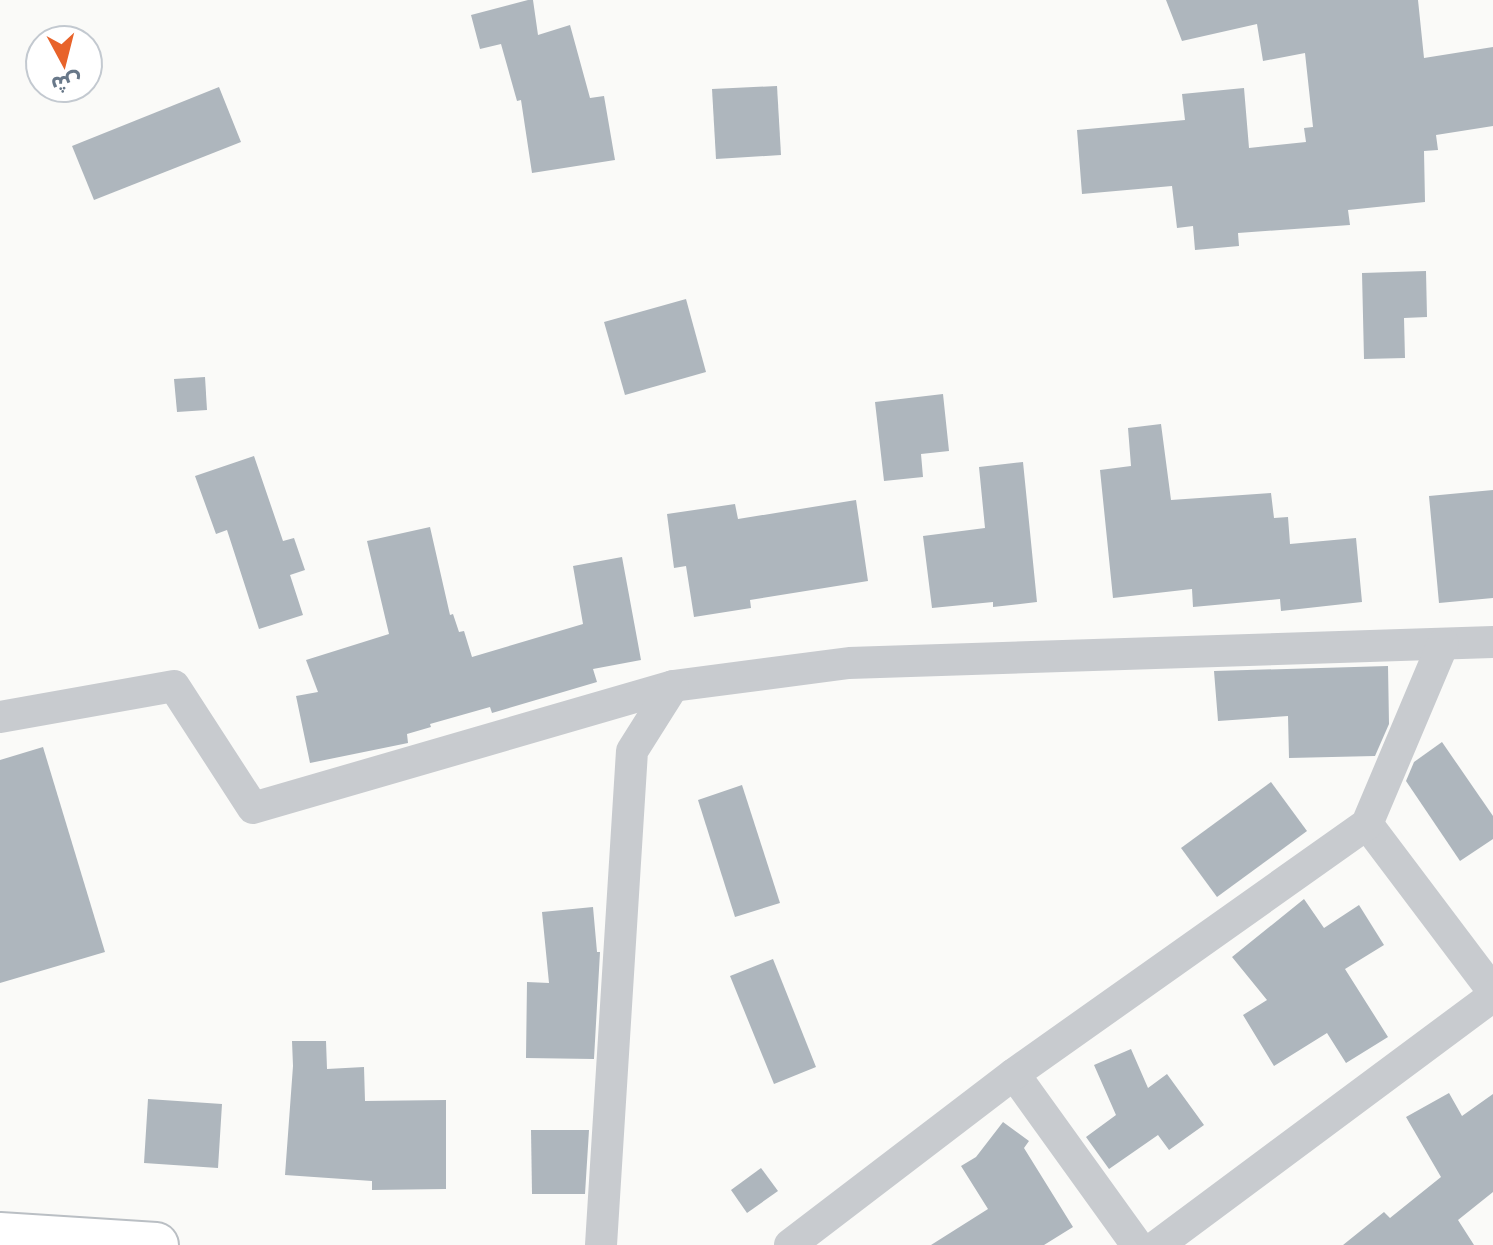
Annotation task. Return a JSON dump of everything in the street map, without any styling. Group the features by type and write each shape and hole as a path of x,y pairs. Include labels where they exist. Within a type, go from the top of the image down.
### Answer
{"main road":[{"path":"0,1235 156,1245"}],"street":[{"path":"0,717 174,686 253,808 673,686 849,663 1493,642"},
{"path":"790,1245 1014,1074 1367,824 1443,644"},
{"path":"601,1245 632,751 673,686"},
{"path":"1158,1245 1493,994 1367,824"},
{"path":"1014,1074 1137,1245"}],"building":[{"path":"533,0 538,35 570,25 590,98 604,96 615,160 532,173 521,100 517,101 501,44 480,49 471,15"},
{"path":"1166,0 1418,0 1424,58 1493,47 1493,126 1436,135 1438,150 1424,151 1425,202 1348,210 1350,225 1238,233 1239,246 1195,250 1193,226 1177,228 1172,186 1082,194 1077,130 1185,120 1182,94 1244,88 1249,148 1306,142 1304,128 1313,127 1305,53 1263,61 1257,24 1182,41"},
{"path":"777,86 781,155 716,159 712,89"},
{"path":"219,87 241,142 94,200 72,146"},
{"path":"1426,271 1427,317 1404,318 1405,358 1364,359 1362,273"},
{"path":"686,299 706,372 625,395 604,322"},
{"path":"205,377 207,410 177,412 174,379"},
{"path":"943,394 949,451 921,454 923,477 884,481 875,402"},
{"path":"1161,424 1171,500 1271,493 1274,518 1288,517 1290,544 1356,538 1362,602 1281,611 1280,599 1193,607 1192,589 1113,598 1100,470 1131,466 1128,428"},
{"path":"254,456 283,541 294,538 305,570 290,575 303,615 259,629 227,530 216,534 195,476"},
{"path":"1023,462 1037,602 993,607 993,602 932,608 923,536 985,528 979,467"},
{"path":"1493,490 1493,598 1439,603 1429,496"},
{"path":"856,500 868,581 750,600 751,608 694,617 686,566 674,568 667,514 735,504 738,519"},
{"path":"430,527 450,615 453,614 459,632 464,631 472,657 583,624 573,566 622,557 641,660 593,669 597,682 492,713 490,707 430,724 431,727 407,734 408,743 310,763 296,696 318,692 306,660 389,634 367,541"},
{"path":"1388,666 1389,724 1375,756 1289,758 1288,716 1218,721 1214,671"},
{"path":"1442,742 1493,816 1493,839 1460,861 1406,781 1414,762"},
{"path":"43,747 105,952 0,983 0,760"},
{"path":"1271,782 1307,831 1217,897 1181,848"},
{"path":"742,785 780,903 735,917 698,800"},
{"path":"1304,899 1324,928 1359,905 1384,945 1345,969 1388,1037 1346,1063 1327,1033 1274,1066 1243,1015 1267,1000 1232,957"},
{"path":"593,907 597,952 600,952 594,1059 526,1058 527,982 549,983 542,912"},
{"path":"773,959 816,1067 774,1084 730,976"},
{"path":"292,1041 326,1041 327,1069 364,1067 365,1101 446,1100 446,1189 372,1190 372,1181 285,1175"},
{"path":"1131,1049 1148,1088 1167,1074 1204,1125 1169,1150 1158,1135 1109,1169 1086,1137 1116,1115 1094,1065"},
{"path":"1449,1093 1462,1116 1493,1094 1493,1192 1458,1220 1474,1245 1343,1245 1384,1212 1390,1218 1441,1177 1406,1117"},
{"path":"148,1099 222,1104 218,1168 144,1163"},
{"path":"1003,1122 1029,1141 1024,1148 1073,1227 1044,1245 931,1245 988,1209 961,1166 976,1157"},
{"path":"531,1130 589,1130 585,1194 532,1194"},
{"path":"761,1168 778,1191 747,1213 731,1190"}]}
